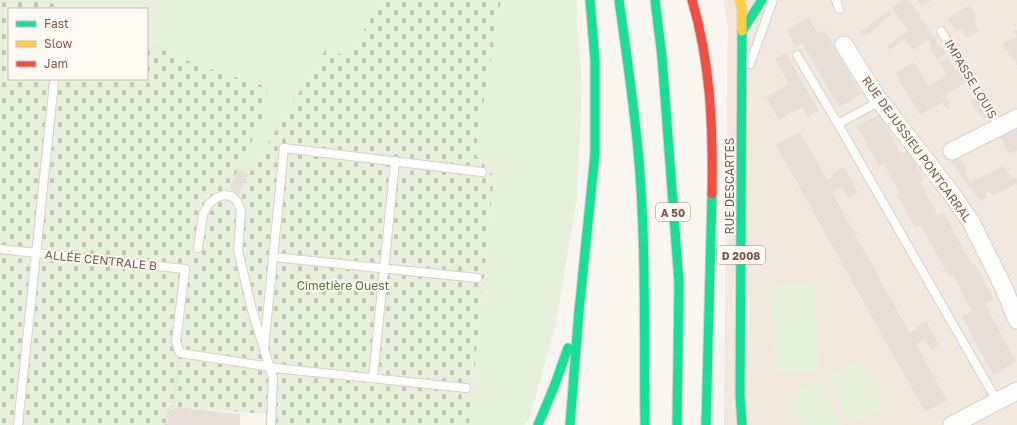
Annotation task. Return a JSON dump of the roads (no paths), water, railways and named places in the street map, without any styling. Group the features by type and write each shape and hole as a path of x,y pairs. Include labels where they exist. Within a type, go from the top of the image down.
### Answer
{"main road":[{"path":"570,425 579,311 595,154 595,61 590,0"},
{"name":"A 50","path":"619,0 629,68 640,174 644,278 645,425"},
{"name":"A 50","path":"655,0 662,57 679,283 677,425"},
{"path":"692,0 705,52 714,151 706,425"},
{"name":"D 2008","path":"740,0 742,11 742,31"},
{"path":"742,31 762,0"},
{"name":"RUE DESCARTES","path":"742,31 740,395 742,425"},
{"path":"538,425 545,412 562,366 579,311"}],"street":[{"name":"RUE DEJUSSIEU PONTCARRAL","path":"844,45 858,69 880,101 951,193 971,222 1003,286 1017,320"},
{"path":"952,151 1017,118"},
{"path":"952,425 1017,391"}],"lane":[{"path":"742,85 773,0"},
{"path":"836,0 839,9"},
{"name":"IMPASSE LOUIS","path":"941,31 1000,127"},
{"path":"797,55 997,401"},
{"path":"18,425 54,83"},
{"path":"838,124 880,101"},
{"path":"264,349 284,148 482,172"},
{"path":"373,378 395,161"},
{"path":"198,248 204,214 209,204 216,198 224,195 231,196 238,201 241,211 238,250 252,310 273,378 271,425"},
{"name":"ALLÉE CENTRALE B","path":"0,249 185,269 176,342 180,353 270,366"},
{"path":"273,257 477,278"},
{"path":"270,366 466,388"}],"park label":[{"name":"Cimetière Ouest","path":"343,285"}]}
